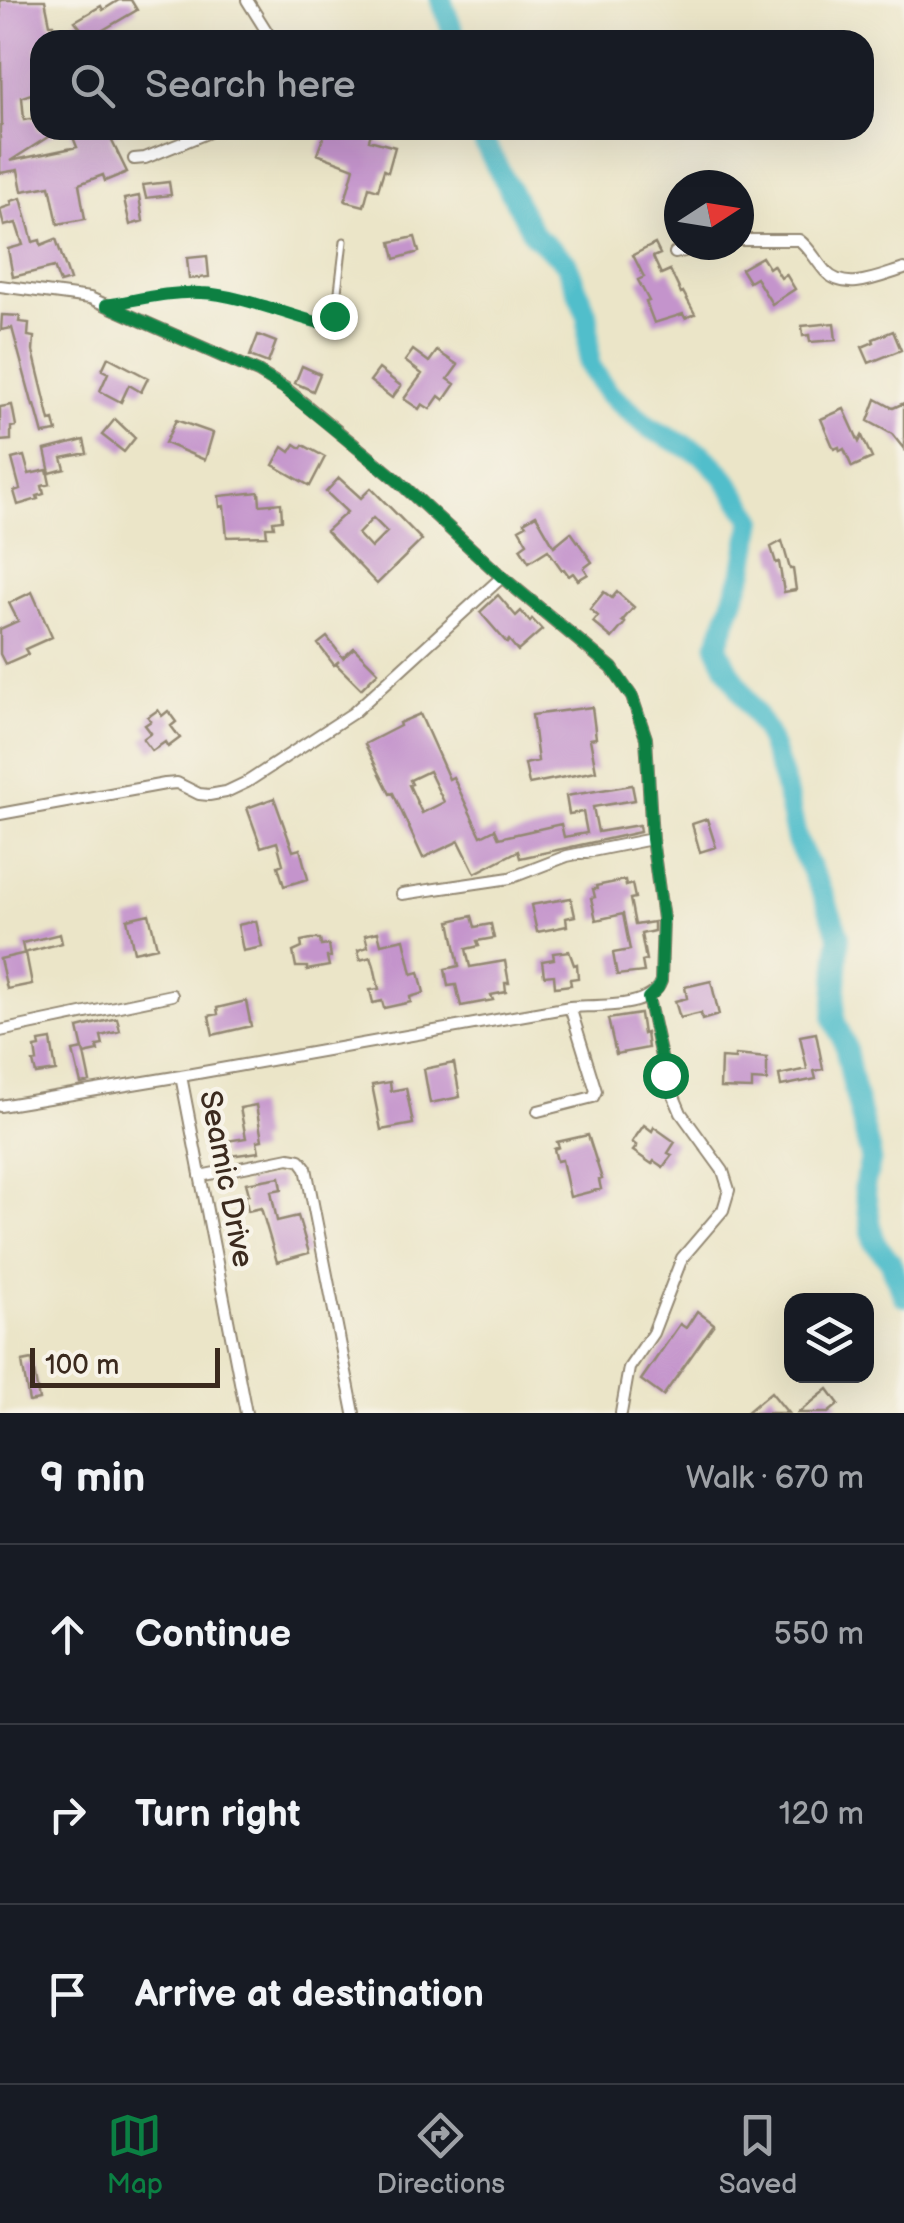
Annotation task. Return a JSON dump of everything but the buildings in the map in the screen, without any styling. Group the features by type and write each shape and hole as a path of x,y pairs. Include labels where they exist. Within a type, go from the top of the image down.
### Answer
{"street":[{"path":"246,0 266,30"},
{"path":"134,159 189,140"},
{"path":"754,240 799,240 826,273 846,282 904,269"},
{"path":"0,286 90,298 258,372 284,388 397,480 502,577 612,668 632,697 646,738 652,839 663,919 661,981 648,998 570,1007 181,1076"},
{"path":"0,814 165,784 177,783 209,796 226,792 353,712 502,577"},
{"path":"402,894 510,878 566,856 652,839"},
{"path":"0,1030 172,995"},
{"path":"620,1413 629,1368 653,1333 682,1258 723,1210 728,1190 723,1170 681,1114 665,1075 648,998"},
{"path":"538,1111 593,1097 596,1091 570,1007"},
{"name":"Seamic Drive","path":"0,1106 181,1076 246,1413"},
{"path":"200,1176 289,1158 300,1160 306,1168 354,1413"}],"lane":[{"path":"106,305 201,293 326,322 334,316 336,308 344,241"}],"waterway":[{"path":"441,0 452,30"},
{"path":"484,140 534,235 566,262 588,317 589,364 607,392 650,428 703,455 723,475 753,519 744,570 717,646 766,731 785,786 797,841 839,936 834,1019 845,1045 871,1158 864,1187 874,1242 890,1261 904,1296"}],"route":[{"path":"334,316 326,322 316,322 201,293 106,305 258,372 284,388 397,480 502,577 612,668 632,697 646,738 652,839 663,919 661,981 648,998 665,1075"}]}
